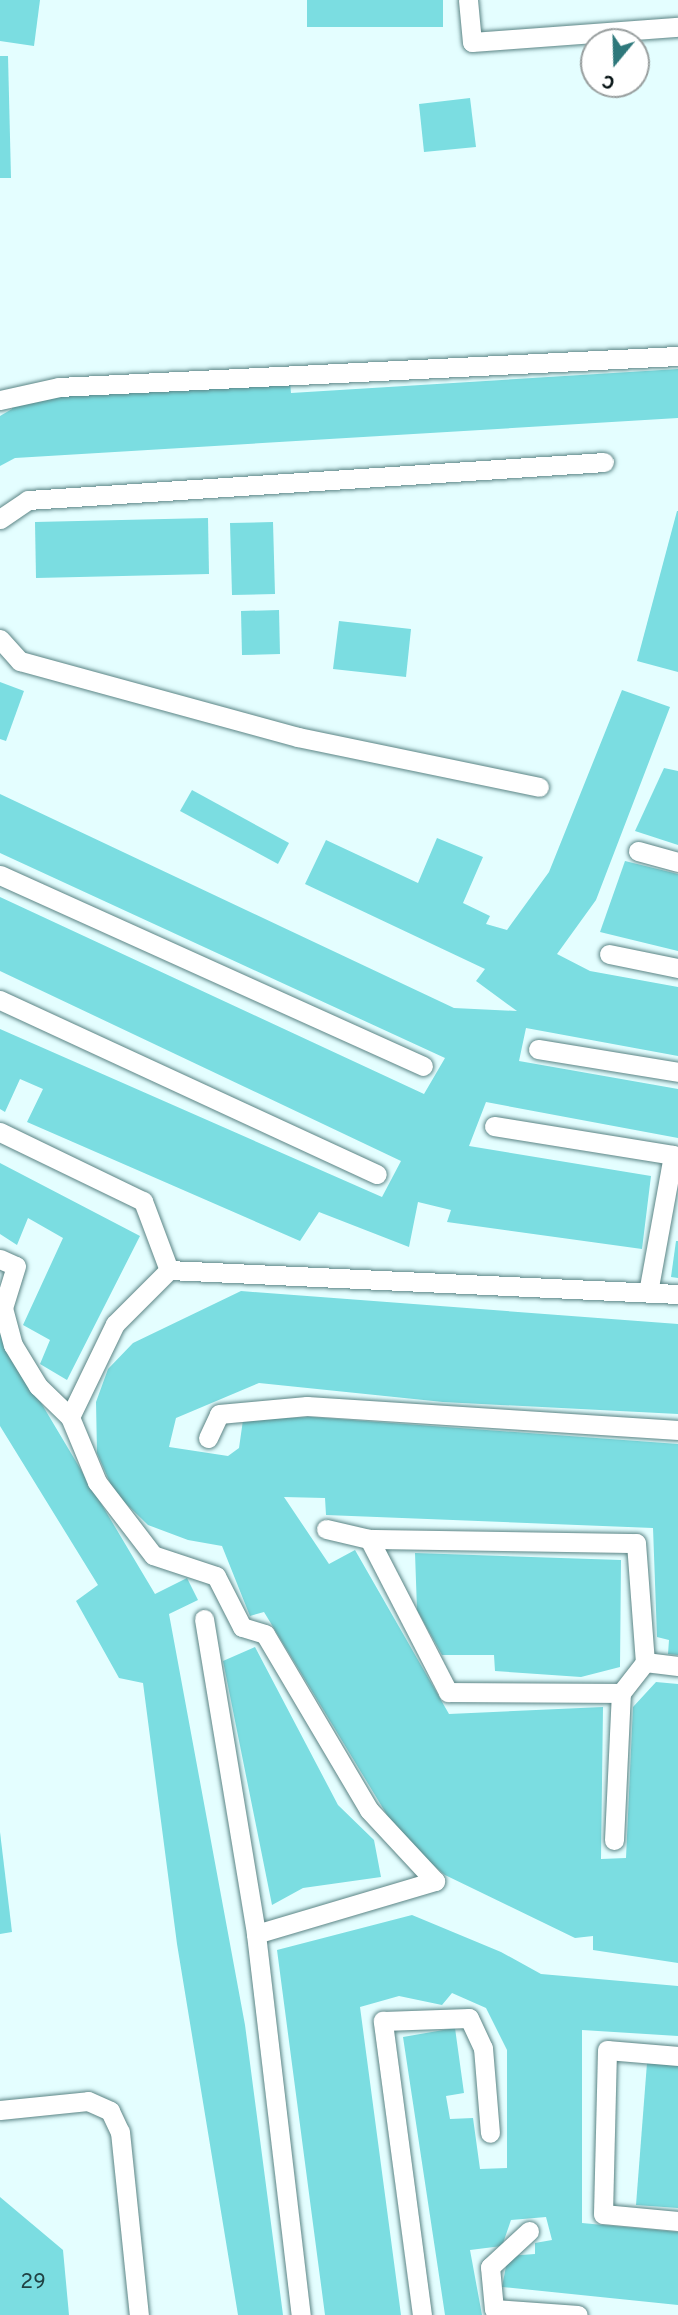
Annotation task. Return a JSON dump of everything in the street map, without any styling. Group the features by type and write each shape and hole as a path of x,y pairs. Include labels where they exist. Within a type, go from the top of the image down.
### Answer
{"lane":[{"path":"468,0 472,42 678,27"},
{"path":"0,400 59,387 678,356"},
{"path":"0,519 28,500 604,462"},
{"path":"0,639 20,661 232,719 539,787"},
{"path":"638,851 678,862"},
{"path":"0,875 423,1066"},
{"path":"609,954 678,968"},
{"path":"0,1000 377,1174"},
{"path":"538,1049 678,1072"},
{"path":"494,1126 673,1155 648,1292"},
{"path":"0,1132 143,1201 170,1270"},
{"path":"0,1259 16,1266 3,1308 13,1345 38,1386 71,1417 97,1482 153,1555 216,1576 242,1627 265,1634 369,1811 435,1881 256,1934"},
{"path":"71,1417 115,1324 170,1270 678,1294"},
{"path":"208,1438 219,1414 307,1405 678,1430"},
{"path":"326,1529 369,1539 636,1543 645,1662 621,1693 614,1840"},
{"path":"369,1539 448,1692 621,1693"},
{"path":"204,1619 256,1934 301,2315"},
{"path":"645,1662 678,1666"},
{"path":"422,2315 383,2021 469,2018 483,2048 490,2133"},
{"path":"678,2056 607,2050 603,2214 678,2221"},
{"path":"0,2110 88,2101 110,2111 120,2132 139,2315"},
{"path":"528,2231 490,2267 494,2309 578,2315"}],"building":[{"path":"0,0 40,0 34,46 0,41"},
{"path":"307,0 443,0 443,27 307,27"},
{"path":"0,56 8,56 11,178 0,178"},
{"path":"470,98 476,147 424,152 419,104"},
{"path":"678,369 678,418 15,458 0,466 0,416 12,409 12,399 290,382 291,393"},
{"path":"678,511 678,672 637,661"},
{"path":"208,518 209,574 36,578 35,522"},
{"path":"273,522 275,594 232,595 230,523"},
{"path":"279,610 280,654 242,655 241,611"},
{"path":"339,621 411,629 406,677 333,669"},
{"path":"0,682 24,691 6,741 0,739"},
{"path":"622,690 670,707 596,900 557,954 590,971 678,987 678,1056 526,1028 519,1061 678,1089 678,1138 486,1102 469,1146 651,1176 642,1249 447,1222 451,1210 418,1202 409,1247 319,1212 300,1241 27,1122 43,1089 20,1079 5,1112 0,1109 0,1029 382,1197 401,1161 0,971 0,897 424,1094 445,1058 0,853 0,794 454,1008 517,1011 476,981 485,969 305,884 326,840 418,883 437,838 483,857 463,903 490,916 486,924 507,930 549,872"},
{"path":"664,768 678,771 678,845 635,831"},
{"path":"192,790 289,843 278,864 180,811"},
{"path":"625,861 678,874 678,951 600,932"},
{"path":"0,1163 140,1236 67,1380 40,1364 50,1340 23,1325 63,1238 28,1218 17,1245 0,1234"},
{"path":"678,1241 678,1278 671,1277"},
{"path":"241,1291 678,1324 678,1414 443,1402 259,1383 176,1418 169,1447 228,1456 239,1448 243,1420 311,1417 678,1444 678,1655 668,1654 669,1640 657,1637 653,1528 326,1515 325,1498 284,1497 329,1564 355,1550 449,1714 603,1707 601,1859 626,1858 633,1707 656,1682 678,1684 678,1963 593,1950 593,1936 575,1938 445,1875 401,1838 264,1612 250,1616 222,1546 188,1540 148,1525 114,1492 97,1453 96,1402 108,1369 133,1343"},
{"path":"0,1334 155,1594 187,1578 198,1600 169,1614 245,2025 283,2315 238,2315 177,1944 143,1683 119,1678 76,1601 98,1585 0,1426"},
{"path":"415,1553 621,1560 620,1667 581,1677 495,1671 494,1655 442,1655 417,1610"},
{"path":"255,1647 338,1805 374,1840 381,1877 303,1888 272,1905 223,1661"},
{"path":"0,1832 12,1932 0,1934"},
{"path":"412,1915 501,1952 541,1974 678,1986 678,2036 582,2030 582,2223 678,2232 678,2305 502,2287 508,2256 535,2254 535,2243 552,2240 546,2217 511,2220 502,2246 470,2250 482,2315 445,2315 403,2037 455,2028 464,2093 446,2096 450,2119 473,2118 480,2169 507,2168 507,2050 486,2008 452,1993 442,2005 399,1996 360,2007 401,2315 325,2315 277,1950"},
{"path":"647,2063 678,2066 678,2208 636,2205"},
{"path":"0,2197 63,2250 69,2315 0,2315"}]}
